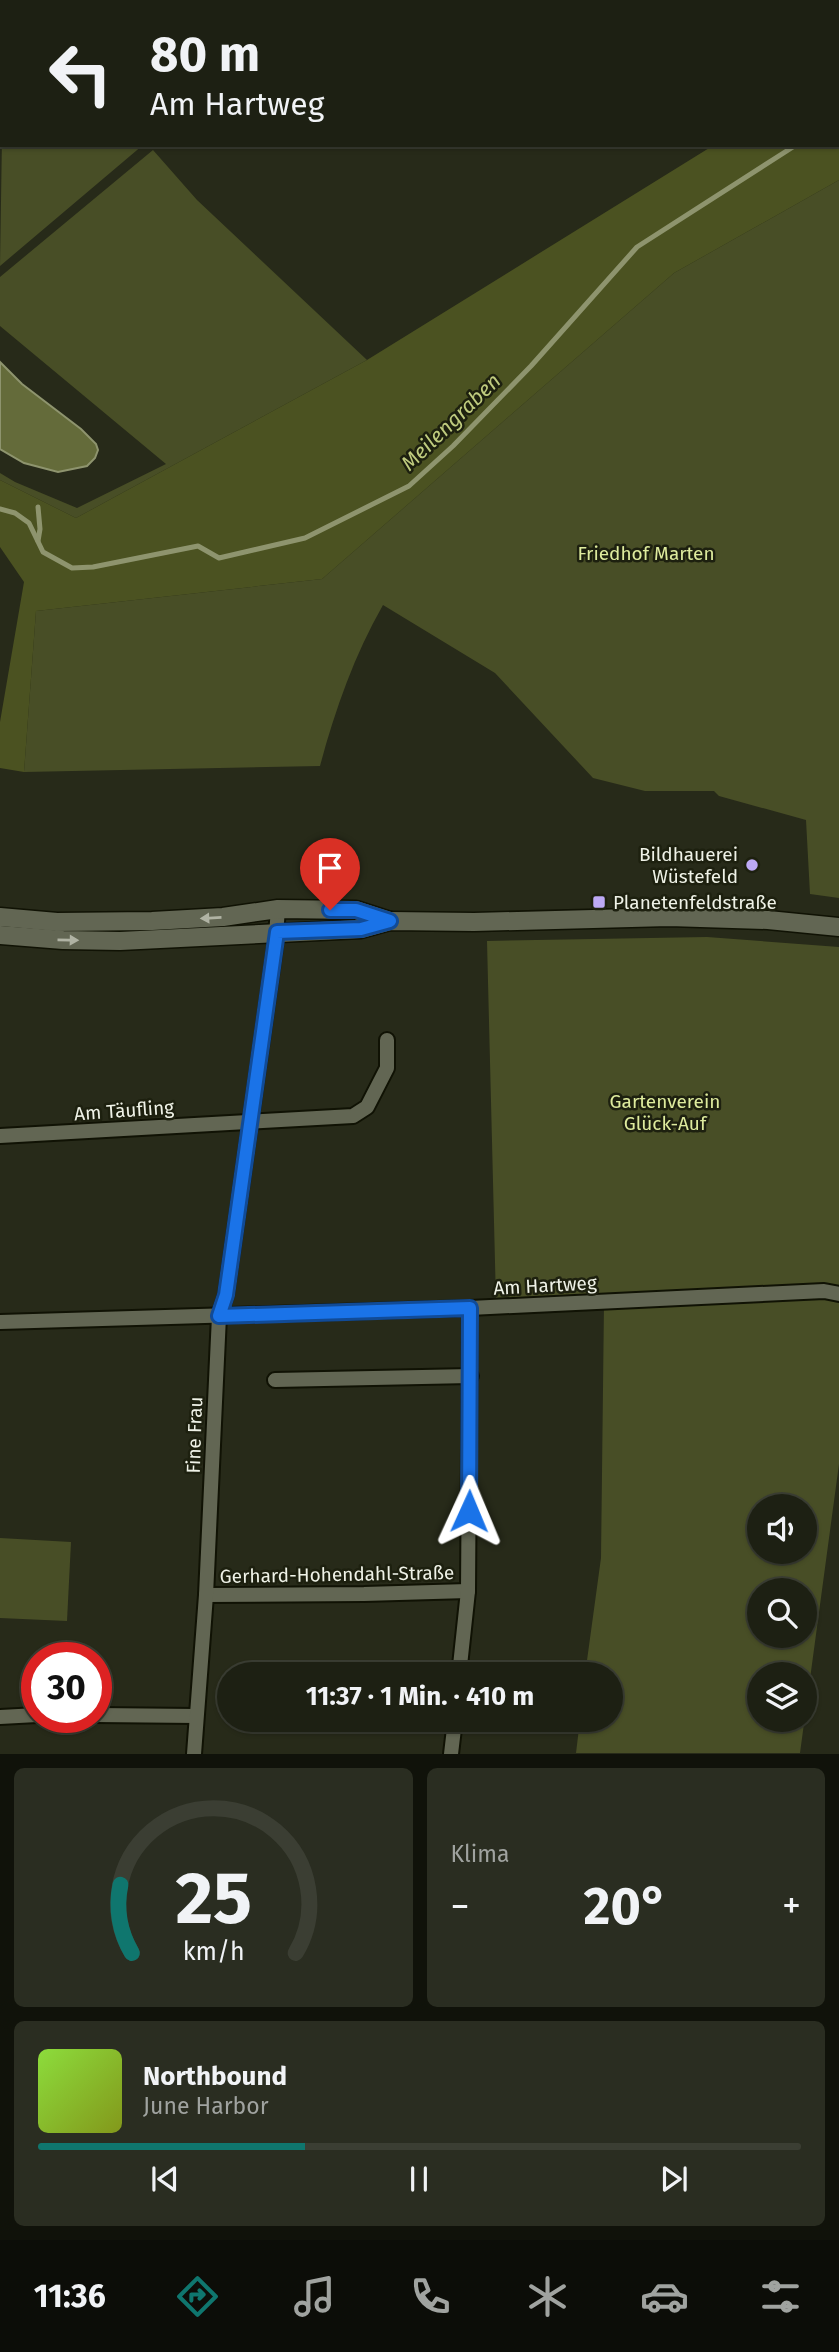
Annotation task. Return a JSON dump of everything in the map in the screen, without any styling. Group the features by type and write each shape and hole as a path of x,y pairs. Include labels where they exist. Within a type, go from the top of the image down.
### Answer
{"street":[{"path":"277,932 278,909"},
{"path":"0,917 57,922 152,921 223,918 278,909 356,910 390,921"},
{"path":"0,935 120,941 361,929 390,921 474,922 601,917 700,917 839,927"},
{"name":"Fine Frau","path":"194,1754 206,1595 219,1316 226,1295 277,932"},
{"path":"250,1121 353,1116 361,1113 367,1108 387,1068 387,1040"},
{"name":"Am Täufling","path":"0,1136 250,1121"},
{"name":"Am Hartweg","path":"0,1322 470,1308 824,1291 839,1294"},
{"path":"460,1662 468,1591 470,1308"},
{"path":"275,1380 471,1376"},
{"name":"Gerhard-Hohendahl-Straße","path":"206,1595 468,1591"},
{"path":"112,1715 196,1716"},
{"path":"0,1717 21,1716"},
{"path":"451,1754 454,1732"}],"green space":[{"path":"2,147 141,147 0,266"},
{"path":"153,150 197,200 367,360 76,518 0,480 0,473 77,508 166,464 0,326 0,277"},
{"name":"Friedhof Marten","path":"839,180 839,898 810,894 806,820 719,796 714,791 645,791 593,778 495,673 383,605 346,684 320,766 24,772 36,611 322,579 674,273"},
{"name":"Gartenverein Glück-Auf","path":"707,937 839,947 839,1464 817,1627 817,1578 747,1578 747,1648 814,1648 812,1662 747,1662 747,1732 803,1732 800,1753 576,1753 579,1732 623,1732 623,1662 587,1662 601,1558 604,1303 496,1302 487,941"},
{"path":"0,1538 71,1542 67,1621 0,1618"}],"shaded area":[{"path":"711,147 839,147 839,180 674,273 322,579 36,611 24,772 0,768 0,722 24,582 0,547 0,480 76,518 367,360"},
{"path":"0,362 22,384 81,429 96,444 98,450 95,458 87,466 58,472 24,463 0,449"}],"waterway":[{"name":"Meilengraben","path":"0,509 15,513 29,523 43,552 72,568 93,567 198,546 219,558 305,538 409,486 453,446 531,366 637,247 793,147"},
{"path":"38,507 38,541"}],"place":[{"name":"Bildhauerei Wüstefeld","path":"752,865"},
{"name":"Planetenfeldstraße","path":"599,902"}],"route":[{"path":"330,910 356,910 390,921 361,929 277,932 226,1295 219,1316 470,1308 469,1511"}]}
